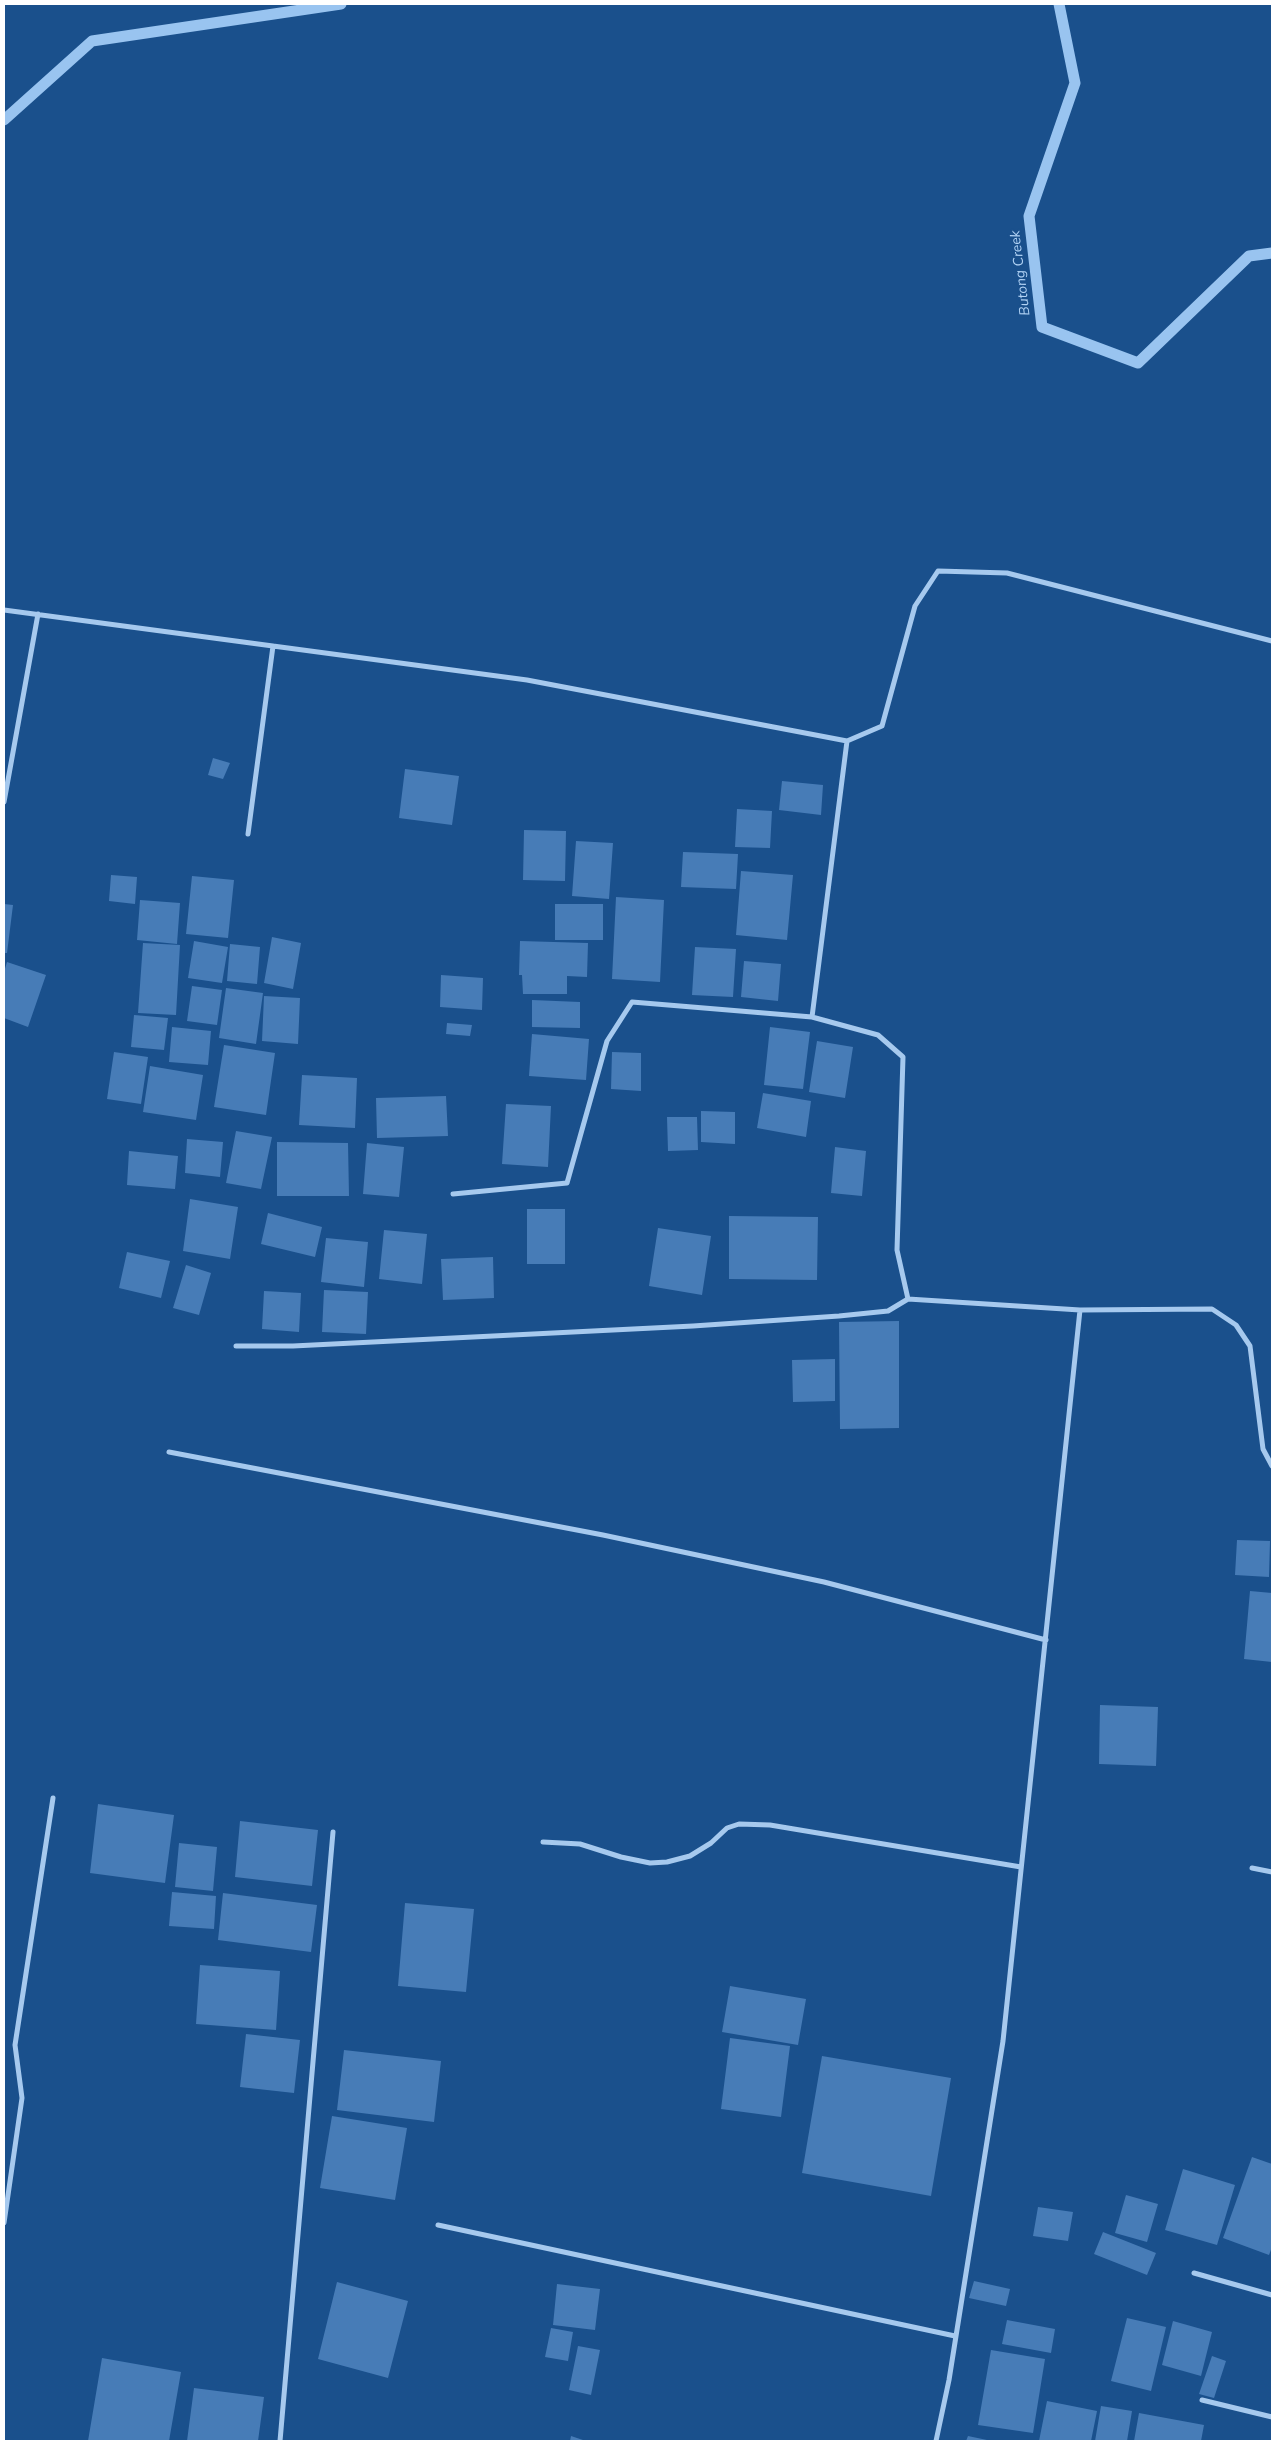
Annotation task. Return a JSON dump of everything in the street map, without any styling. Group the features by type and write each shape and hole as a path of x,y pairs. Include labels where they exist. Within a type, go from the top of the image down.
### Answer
{"street":[{"path":"4,610 527,680 847,741 882,726 915,606 938,571 1007,573 1272,641"},
{"path":"4,802 38,614"},
{"path":"248,834 273,646"},
{"path":"812,1018 847,741"},
{"path":"453,1194 566,1182 607,1041 632,1002 812,1018 878,1035 902,1057 897,1250 908,1299"},
{"path":"236,1346 293,1346 761,1322 888,1311 908,1299 1080,1310 1212,1309 1236,1325 1250,1346 1263,1449 1272,1466"},
{"path":"936,2441 949,2380 1003,2041 1080,1310"},
{"path":"169,1452 602,1536 824,1582 1046,1640"},
{"path":"4,2223 22,2098 15,2045 53,1798"},
{"path":"543,1842 580,1844 621,1857 650,1863 667,1862 690,1856 711,1843 727,1828 739,1824 770,1826 1021,1867"},
{"path":"280,2441 333,1832"},
{"path":"1252,1868 1272,1872"},
{"path":"438,2225 955,2336"},
{"path":"1194,2273 1272,2295"},
{"path":"1202,2400 1272,2417"}],"building":[{"path":"213,758 230,763 223,779 208,775"},
{"path":"405,769 459,776 452,825 399,818"},
{"path":"782,781 823,785 821,815 779,810"},
{"path":"737,809 772,811 770,848 735,847"},
{"path":"524,830 566,831 565,881 523,880"},
{"path":"576,841 613,843 609,899 572,896"},
{"path":"683,852 738,854 736,889 681,887"},
{"path":"741,871 793,875 787,940 736,935"},
{"path":"111,875 137,877 135,904 109,901"},
{"path":"192,876 234,880 228,938 186,934"},
{"path":"616,897 664,900 660,982 612,979"},
{"path":"140,900 180,903 177,944 137,940"},
{"path":"4,904 13,905 7,953 4,953"},
{"path":"555,904 603,904 603,940 555,940"},
{"path":"272,937 301,943 293,989 264,983"},
{"path":"194,941 228,947 222,983 188,978"},
{"path":"520,941 588,943 587,977 567,976 567,994 523,994 522,975 519,975"},
{"path":"143,943 180,945 176,1015 138,1013"},
{"path":"230,944 260,947 257,984 227,981"},
{"path":"695,947 736,949 733,997 692,995"},
{"path":"744,961 781,964 778,1001 741,997"},
{"path":"7,962 46,975 28,1027 4,1018 4,972"},
{"path":"441,975 483,978 482,1010 440,1007"},
{"path":"192,986 222,990 217,1025 187,1021"},
{"path":"226,988 263,993 256,1044 219,1038"},
{"path":"264,996 300,998 298,1044 262,1041"},
{"path":"532,1000 580,1002 580,1028 532,1027"},
{"path":"134,1015 168,1018 164,1050 131,1047"},
{"path":"447,1023 472,1025 470,1036 446,1034"},
{"path":"172,1027 211,1031 208,1065 169,1062"},
{"path":"770,1027 810,1032 803,1089 764,1085"},
{"path":"532,1034 589,1039 586,1080 529,1076"},
{"path":"817,1041 853,1047 845,1098 809,1092"},
{"path":"224,1045 275,1053 266,1115 214,1107"},
{"path":"114,1052 148,1057 141,1104 107,1099"},
{"path":"612,1052 641,1053 641,1091 611,1089"},
{"path":"150,1066 203,1075 196,1120 143,1112"},
{"path":"302,1075 357,1078 355,1128 299,1125"},
{"path":"763,1093 811,1101 806,1137 757,1128"},
{"path":"446,1096 448,1136 377,1138 376,1098"},
{"path":"506,1104 551,1106 548,1167 502,1164"},
{"path":"701,1111 735,1112 735,1144 701,1142"},
{"path":"667,1117 697,1117 698,1150 668,1151"},
{"path":"236,1131 272,1137 261,1189 226,1183"},
{"path":"187,1139 223,1142 220,1177 185,1173"},
{"path":"277,1142 348,1143 349,1196 277,1196"},
{"path":"367,1143 404,1147 399,1197 363,1194"},
{"path":"835,1147 866,1151 862,1196 831,1193"},
{"path":"129,1151 178,1156 175,1189 127,1185"},
{"path":"190,1199 238,1207 230,1259 183,1251"},
{"path":"527,1209 565,1209 565,1264 527,1264"},
{"path":"268,1213 322,1227 315,1257 261,1244"},
{"path":"729,1216 818,1217 817,1280 729,1279"},
{"path":"658,1228 711,1236 702,1295 649,1286"},
{"path":"384,1230 427,1234 422,1284 379,1279"},
{"path":"326,1238 368,1242 364,1287 321,1282"},
{"path":"127,1252 170,1261 161,1298 119,1288"},
{"path":"493,1257 494,1298 443,1300 441,1259"},
{"path":"186,1265 211,1273 199,1315 173,1308"},
{"path":"324,1290 368,1292 366,1334 322,1332"},
{"path":"264,1291 301,1293 299,1332 262,1329"},
{"path":"899,1321 899,1428 840,1429 839,1322"},
{"path":"835,1359 835,1401 793,1402 792,1360"},
{"path":"1237,1540 1270,1541 1269,1577 1235,1575"},
{"path":"1250,1591 1272,1593 1272,1662 1244,1659"},
{"path":"1100,1705 1158,1707 1156,1766 1099,1764"},
{"path":"98,1804 174,1815 165,1883 90,1873"},
{"path":"240,1821 318,1830 312,1886 235,1877"},
{"path":"179,1843 217,1847 213,1891 175,1887"},
{"path":"172,1892 216,1896 214,1929 169,1926"},
{"path":"223,1893 317,1905 311,1952 218,1940"},
{"path":"405,1903 474,1909 466,1992 398,1986"},
{"path":"200,1965 280,1971 276,2030 196,2024"},
{"path":"730,1986 806,1999 798,2045 722,2032"},
{"path":"246,2034 300,2040 294,2093 240,2087"},
{"path":"730,2038 790,2046 781,2117 721,2109"},
{"path":"344,2050 441,2061 434,2122 337,2110"},
{"path":"822,2056 951,2078 931,2196 802,2173"},
{"path":"332,2116 407,2128 395,2200 320,2188"},
{"path":"1252,2157 1272,2164 1272,2247 1269,2255 1223,2238"},
{"path":"1183,2169 1235,2185 1217,2245 1165,2230"},
{"path":"1126,2195 1158,2204 1147,2242 1115,2233"},
{"path":"1038,2207 1073,2212 1068,2241 1033,2236"},
{"path":"1103,2232 1156,2253 1147,2275 1094,2254"},
{"path":"974,2281 1010,2289 1006,2306 969,2298"},
{"path":"337,2282 408,2301 388,2378 318,2359"},
{"path":"557,2284 600,2289 595,2330 553,2325"},
{"path":"1127,2318 1166,2327 1151,2391 1111,2381"},
{"path":"1007,2320 1055,2329 1051,2353 1002,2344"},
{"path":"1173,2321 1212,2332 1201,2376 1162,2365"},
{"path":"551,2328 573,2332 568,2361 545,2357"},
{"path":"578,2346 600,2350 591,2395 569,2390"},
{"path":"991,2350 1045,2359 1033,2433 978,2425"},
{"path":"1212,2356 1226,2361 1214,2398 1199,2394"},
{"path":"102,2358 181,2372 169,2441 88,2441"},
{"path":"194,2388 264,2397 258,2441 187,2441"},
{"path":"1047,2401 1097,2411 1091,2441 1039,2441"},
{"path":"1101,2406 1132,2411 1127,2441 1095,2441"},
{"path":"1139,2413 1204,2425 1201,2441 1134,2441"},
{"path":"571,2436 586,2441 570,2441"},
{"path":"968,2436 987,2440 987,2441 966,2441"}],"waterway":[{"name":"Butong Creek","path":"4,120 92,41 341,4"},
{"name":"Butong Creek","path":"1059,4 1075,83 1029,216 1042,327 1138,363 1249,256 1272,253"}]}
